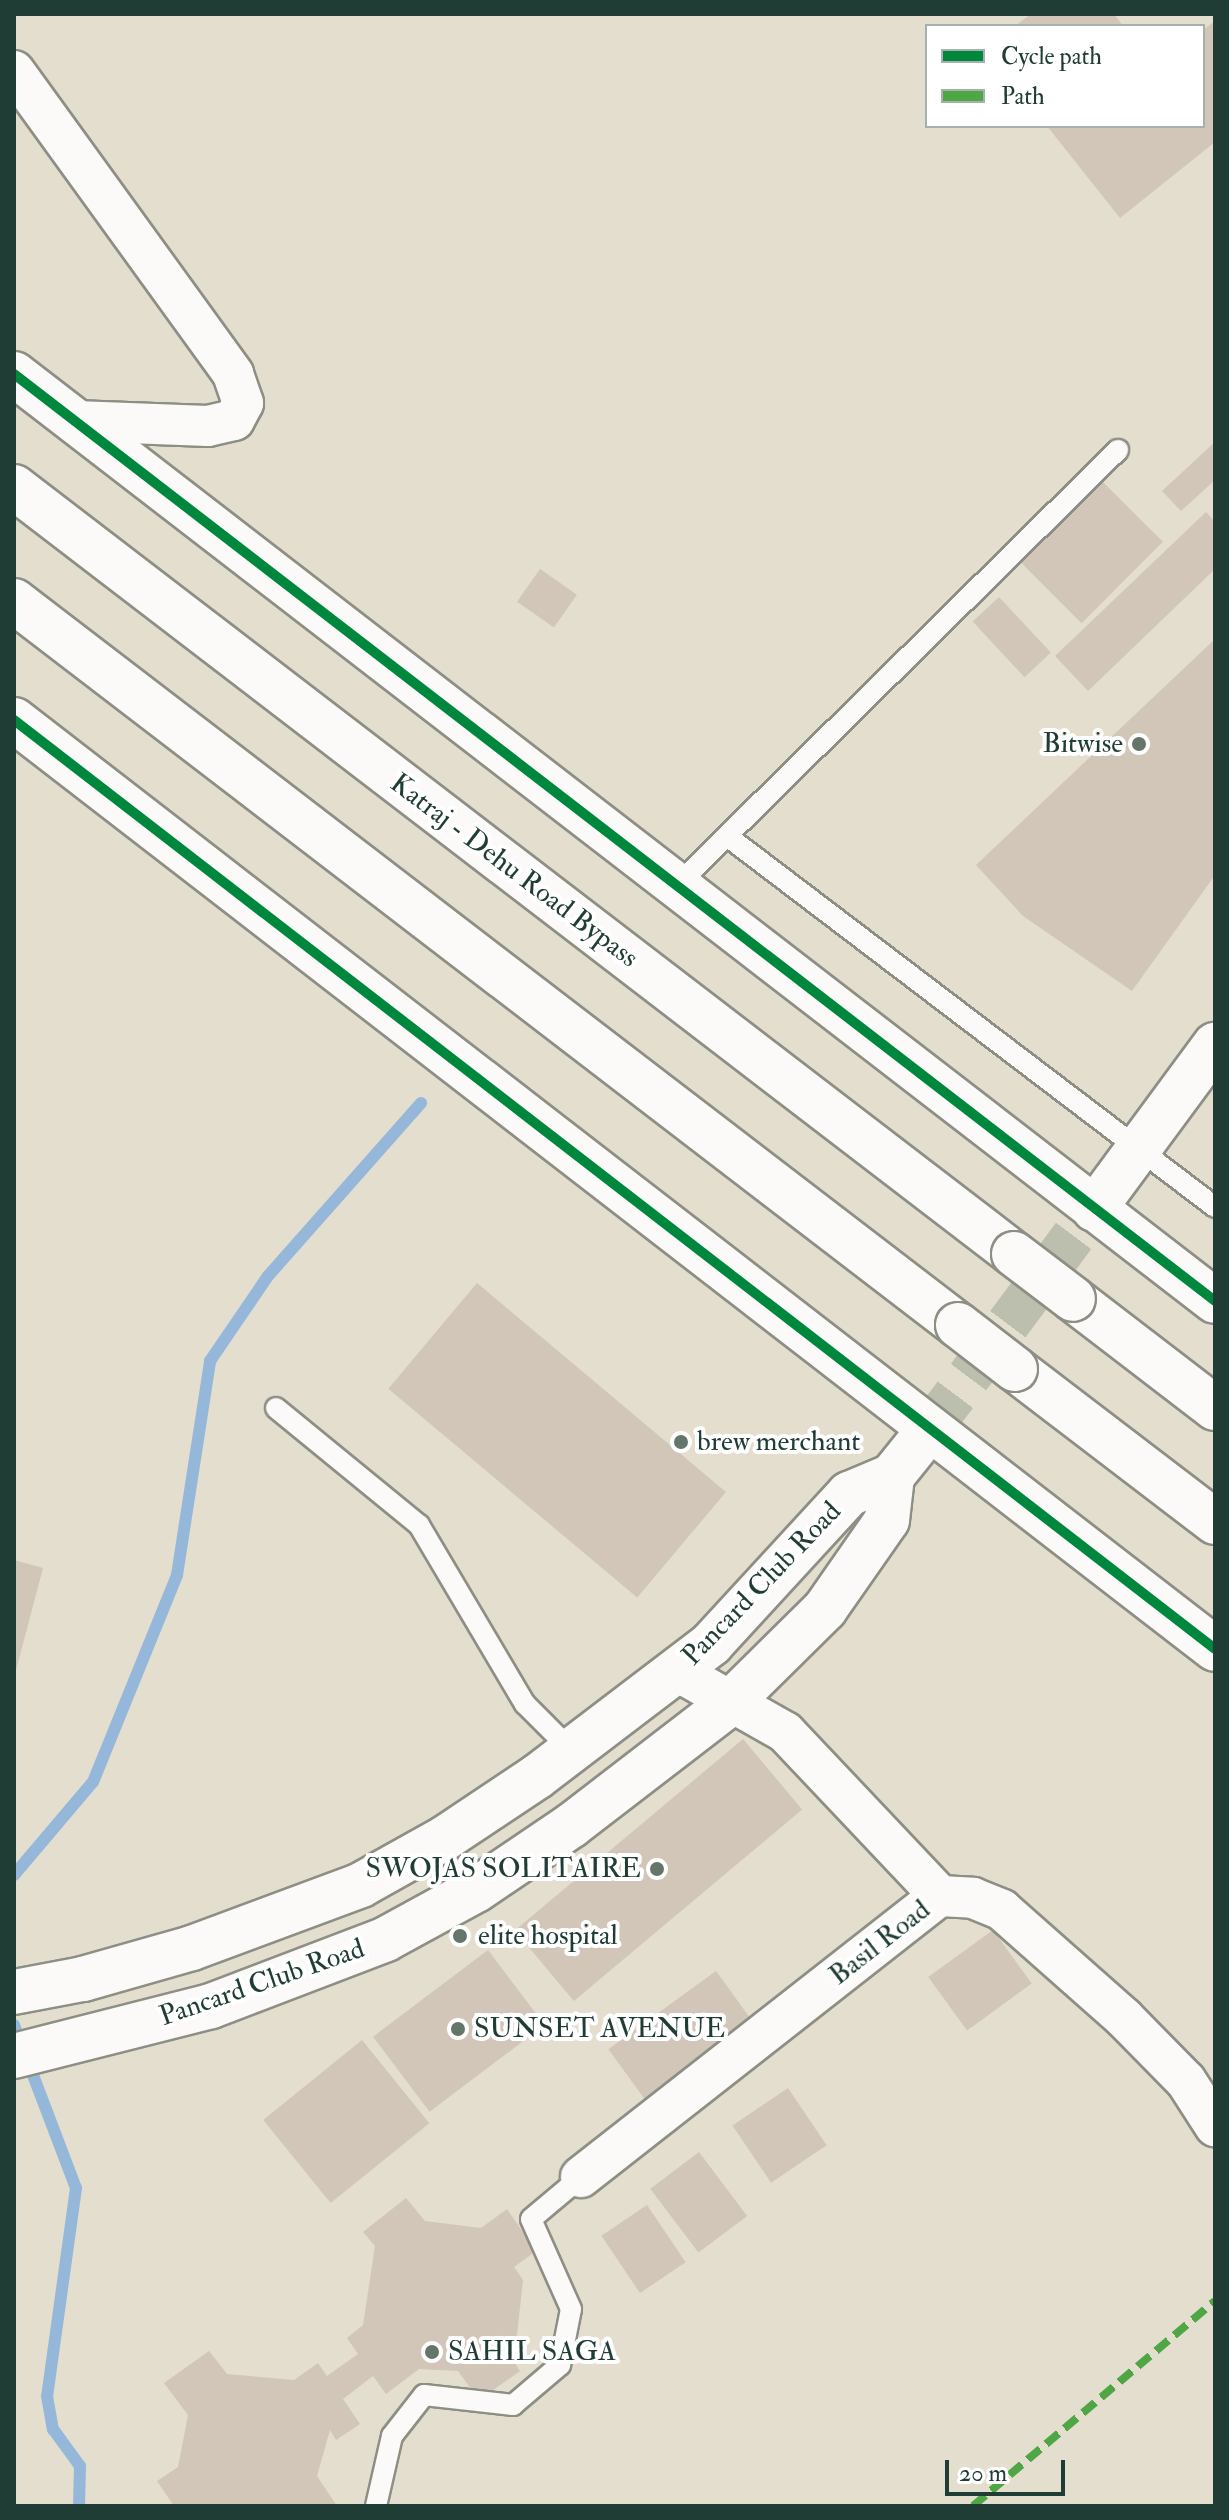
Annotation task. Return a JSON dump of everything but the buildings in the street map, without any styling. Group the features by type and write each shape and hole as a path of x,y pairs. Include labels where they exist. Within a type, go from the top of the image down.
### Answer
{"main road":[{"path":"14,374 1215,1301"},
{"name":"Katraj - Dehu Road Bypass","path":"14,487 1215,1408"},
{"path":"14,601 1215,1522"},
{"path":"14,720 1215,1649"},
{"path":"1094,1209 1215,1045"},
{"path":"892,1476 929,1430"},
{"name":"Pancard Club Road","path":"20,1990 83,1979 192,1948 361,1885 445,1838 572,1751 711,1644 849,1494 892,1476 887,1520 825,1609 729,1704 572,1825 476,1890 386,1939 211,2006 27,2053"}],"street":[{"path":"14,71 233,374 243,403 234,420 208,426 75,421"},
{"name":"Basil Road","path":"581,2177 940,1896 828,1802 785,1732 757,1712 729,1704 677,1671"},
{"path":"940,1896 973,1898 1002,1910 1124,2018 1186,2081 1215,2126"}],"lane":[{"path":"676,886 1118,450"},
{"path":"727,836 1215,1207"},
{"path":"276,1408 419,1525 525,1704 572,1751"},
{"path":"376,2506 392,2436 424,2395 513,2405 560,2365 571,2309 531,2219 581,2177"}],"waterway":[{"path":"14,1875 93,1782 177,1575 210,1361 268,1276 421,1103"},
{"path":"14,2025 76,2188 47,2396 53,2429 80,2466 79,2506"}],"tunnel":[{"path":"929,1430 1094,1209"}],"marked path":[{"path":"973,2506 1215,2301"}],"cycle path":[{"path":"14,374 1215,1301"},
{"path":"14,720 1215,1649"}],"place":[{"name":"Bitwise","path":"1139,744"},
{"name":"brew merchant","path":"681,1442"},
{"name":"SWOJAS SOLITAIRE","path":"657,1869"},
{"name":"elite hospital","path":"460,1936"},
{"name":"SUNSET AVENUE","path":"458,2029"},
{"name":"SAHIL SAGA","path":"432,2352"}]}
